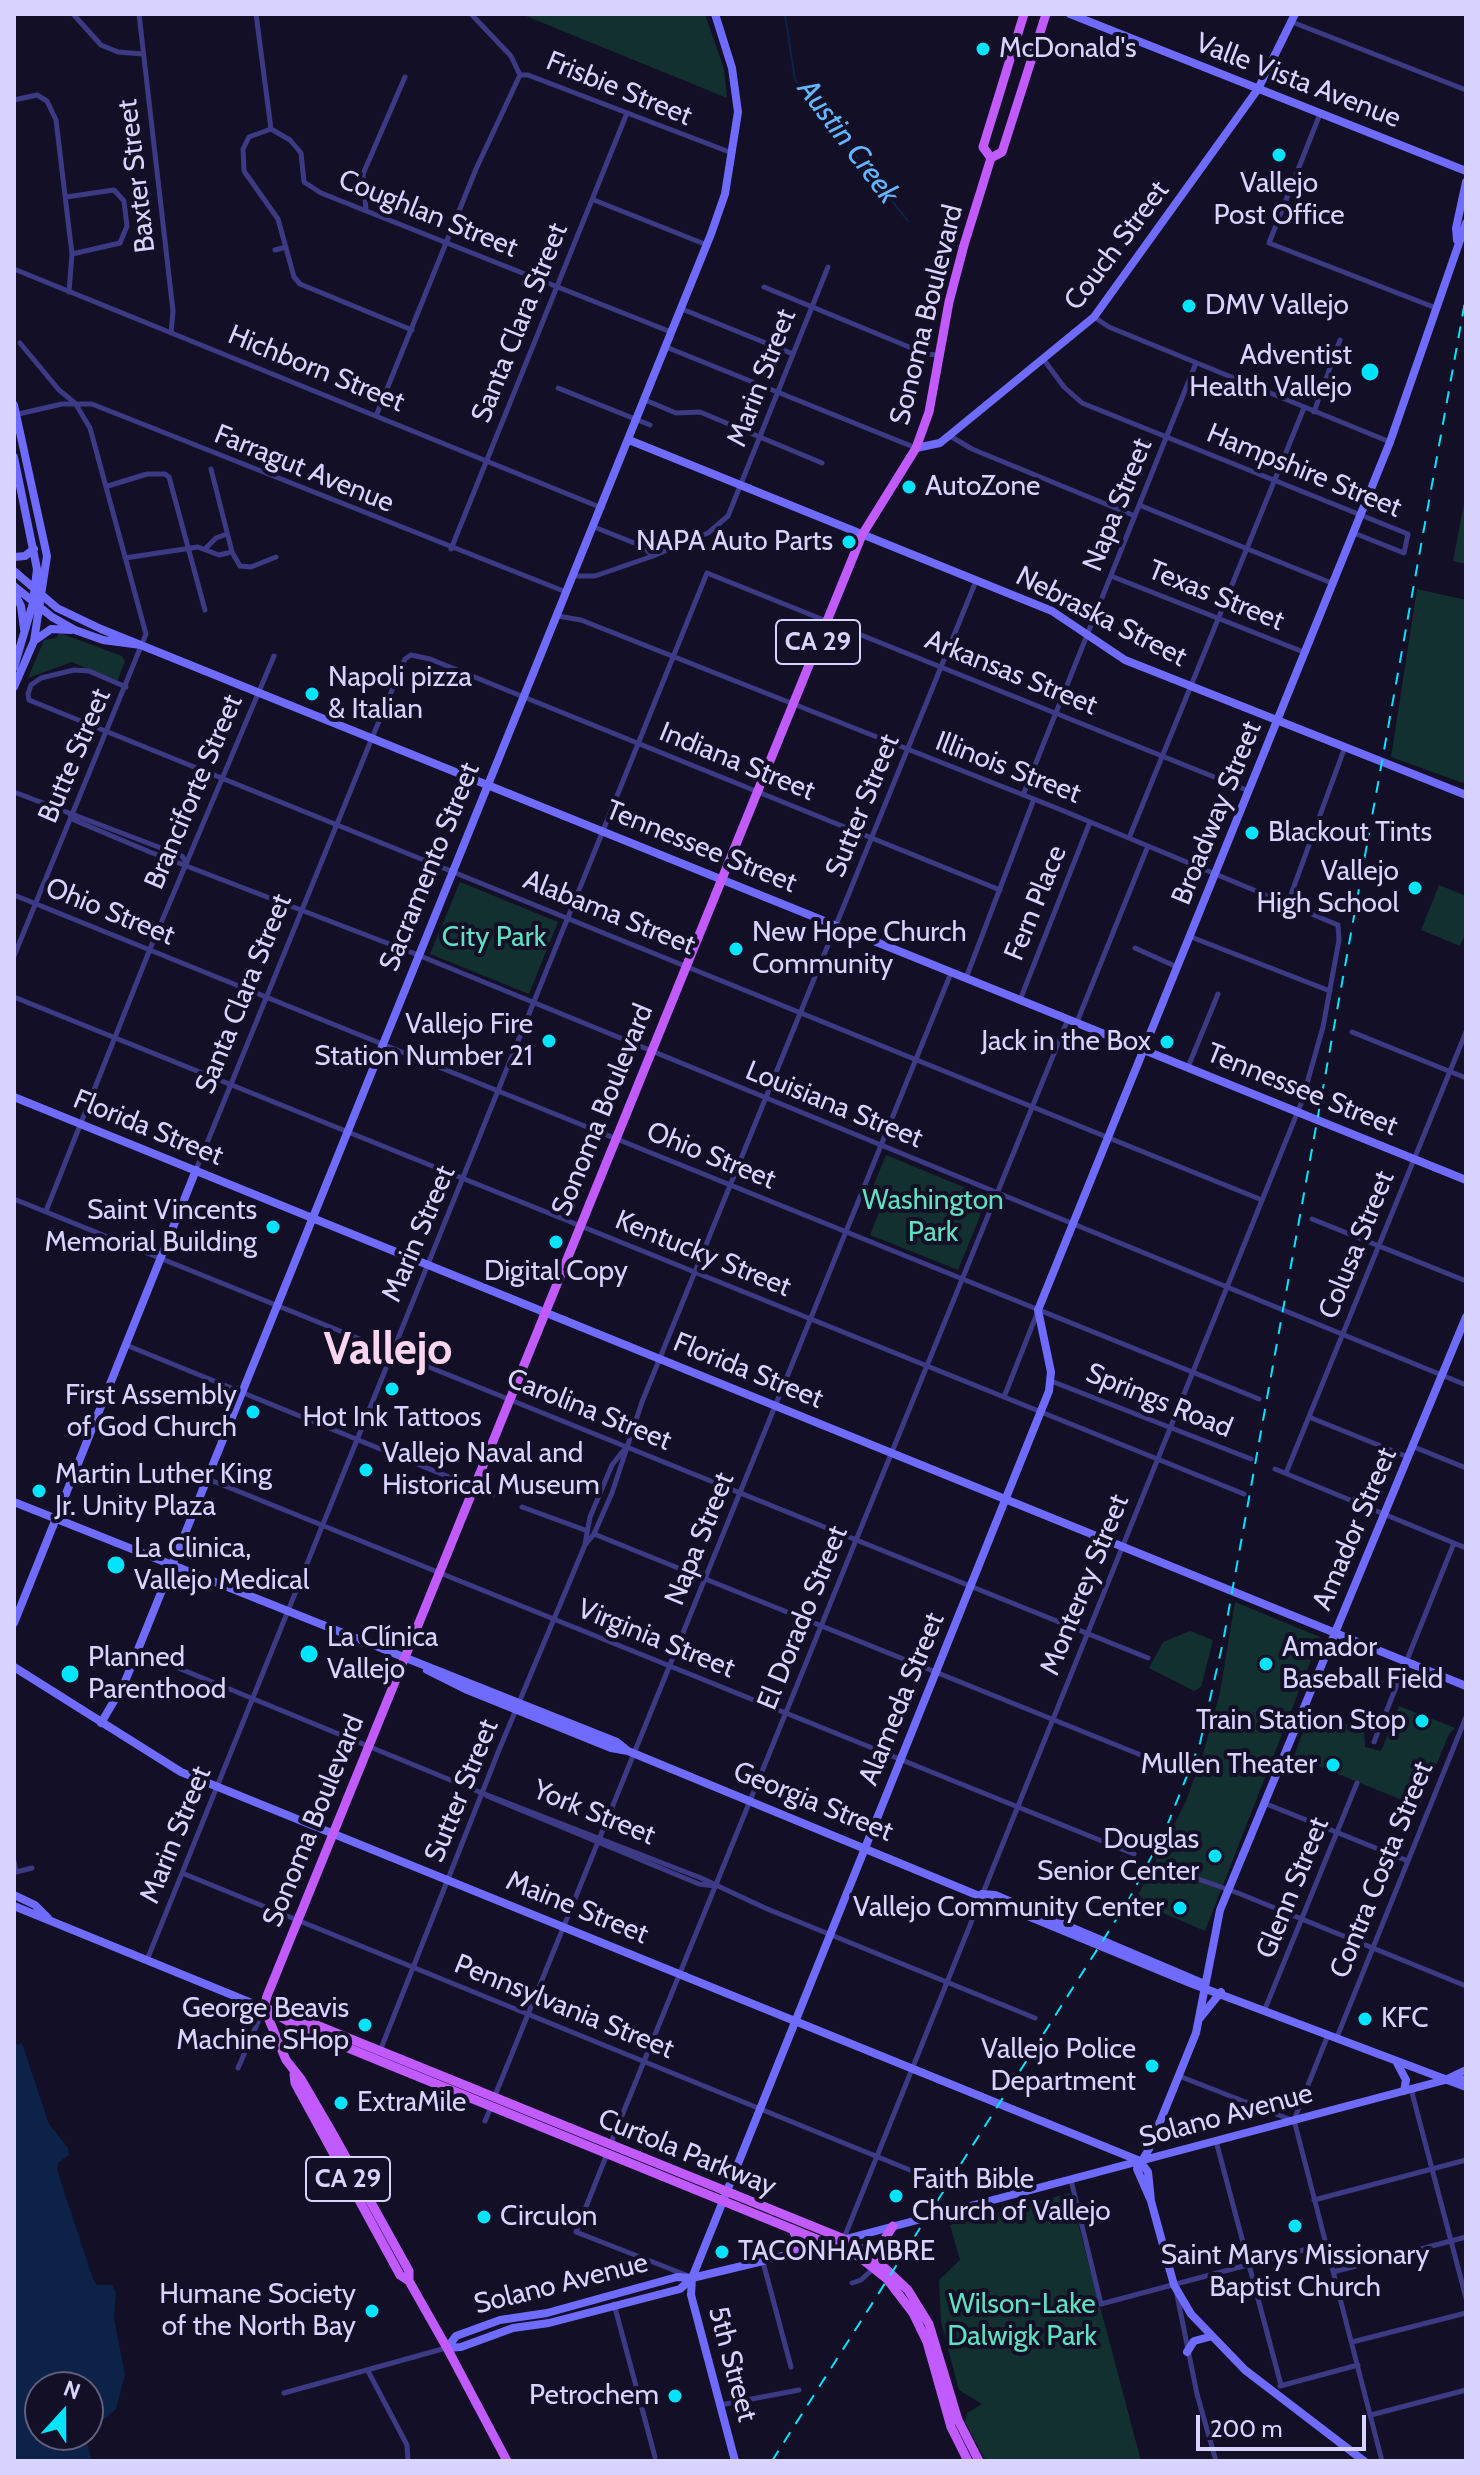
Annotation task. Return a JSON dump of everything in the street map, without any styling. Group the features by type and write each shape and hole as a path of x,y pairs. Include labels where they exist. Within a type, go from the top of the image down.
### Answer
{"main road":[{"name":"Sacramento Street","path":"101,1723 121,1691 380,1044 525,697 707,245 725,194 733,153 736,90 715,14"},
{"name":"Sonoma Boulevard","path":"991,158 983,147 1024,14"},
{"name":"Sonoma Boulevard","path":"264,2008 402,1659 475,1488 862,535 916,448 929,412 956,274 991,158 1002,152 1046,14"},
{"name":"Valle Vista Avenue","path":"1070,14 1466,171"},
{"name":"Couch Street","path":"916,448 934,446 949,435 1094,317 1258,89 1294,18"},
{"name":"Broadway Street","path":"1457,241 1456,228 1466,182"},
{"name":"Broadway Street","path":"1038,1310 1390,442 1439,309 1457,241 1466,223"},
{"path":"14,687 34,641 47,556 15,411"},
{"name":"Nebraska Street","path":"629,440 1052,611 1125,660 1466,795"},
{"path":"14,457 40,593"},
{"path":"14,557 25,556 34,549"},
{"name":"Tennessee Street","path":"14,571 40,593 83,621 1466,1180"},
{"path":"14,589 23,617 23,641"},
{"name":"Tennessee Street","path":"14,589 75,630 103,640 142,645"},
{"path":"14,667 37,606"},
{"path":"34,641 51,629 75,630"},
{"name":"Florida Street","path":"14,1097 1466,1686"},
{"name":"Santa Clara Street","path":"14,1623 196,1170"},
{"name":"Alameda Street","path":"692,2278 1040,1412 1051,1381 1038,1310"},
{"name":"Amador Street","path":"1140,2161 1149,2149 1200,2019 1216,1925 1228,1891 1465,1321"},
{"name":"Georgia Street","path":"14,1502 402,1659 454,1685 518,1706 611,1748 631,1752 982,1894 1004,1908 1397,2063 1466,2087"},
{"name":"Maine Street","path":"14,1667 160,1763 1140,2161"},
{"name":"Curtola Parkway","path":"14,1895 35,1905 48,1918"},
{"name":"Curtola Parkway","path":"14,1906 380,2052 493,2102"},
{"path":"1200,2019 1221,1992"},
{"name":"Curtola Parkway","path":"264,2008 299,2028 725,2196 844,2239 908,2290 929,2324 958,2420 979,2461"},
{"name":"CA 29","path":"264,2008 283,2054 333,2134 409,2271 409,2281 507,2461"},
{"path":"283,2054 285,2035 299,2028"},
{"path":"1397,2063 1408,2090"},
{"name":"Solano Avenue","path":"447,2348 456,2336 486,2324 557,2310 677,2277 692,2278 763,2261 1445,2080 1466,2070"},
{"name":"Solano Avenue","path":"1445,2080 1466,2080"},
{"path":"1156,2127 1160,2146 1171,2153"},
{"path":"1097,2144 1106,2157 1100,2172"},
{"path":"1140,2161 1148,2172 1151,2201 1176,2289 1209,2337 1274,2393 1364,2461"},
{"name":"Curtola Parkway","path":"725,2196 877,2264 921,2327 951,2427 968,2461"},
{"path":"877,2264 882,2243 893,2226"},
{"path":"790,2253 798,2243 793,2229"},
{"name":"Solano Avenue","path":"447,2348 461,2347 513,2328 680,2289 692,2278"},
{"name":"5th Street","path":"692,2278 691,2295 735,2461"},
{"path":"1187,2352 1194,2341 1209,2337"}],"street":[{"path":"73,14 101,45 118,52 143,54"},
{"name":"Baxter Street","path":"139,14 173,311 171,333"},
{"path":"256,14 271,129 249,137 243,149 244,171 278,219 294,277 300,284 412,330"},
{"name":"Frisbie Street","path":"471,14 511,56 520,75 528,75 733,153"},
{"path":"1294,18 1466,90"},
{"path":"376,416 446,243 520,75"},
{"path":"366,211 363,174 405,77"},
{"path":"14,100 37,95 52,108 56,120 72,254 69,292"},
{"name":"Santa Clara Street","path":"451,549 627,113"},
{"path":"1321,113 1269,243 1439,309"},
{"name":"Coughlan Street","path":"271,129 297,146 304,182 321,193 672,333"},
{"path":"66,197 114,190 124,201 127,226 120,243 72,254"},
{"path":"594,200 707,245"},
{"path":"275,250 286,247"},
{"name":"Marin Street","path":"568,586 708,533 728,516 828,267"},
{"name":"Hichborn Street","path":"14,269 602,508"},
{"path":"764,287 926,354 940,355"},
{"path":"682,309 793,354"},
{"path":"1094,317 1109,327 1390,442"},
{"path":"1314,412 1340,340"},
{"name":"Butte Street","path":"14,956 146,634 94,436 75,403 59,390 20,343"},
{"path":"666,347 916,448"},
{"name":"Hampshire Street","path":"1044,360 1064,387 1082,403 1408,534 1404,553 1354,533"},
{"name":"Napa Street","path":"1023,795 1196,363"},
{"path":"558,388 650,425"},
{"path":"645,400 676,413 700,412 822,463"},
{"path":"15,411 75,403"},
{"name":"Farragut Avenue","path":"75,403 112,411 519,575 568,586"},
{"path":"1129,838 1304,408"},
{"path":"949,435 972,449 1135,516"},
{"path":"211,469 232,552 245,568 276,557"},
{"path":"108,486 147,474 165,474 173,485 205,610"},
{"path":"1139,505 1334,584"},
{"path":"594,527 642,546 653,556"},
{"path":"206,548 216,538 227,534"},
{"path":"125,558 188,549 206,548 219,555 232,552"},
{"name":"Marin Street","path":"147,1961 707,573 758,592"},
{"name":"Texas Street","path":"1111,576 1306,653"},
{"name":"Sutter Street","path":"380,2052 518,1706 585,1545 594,1534 617,1480 625,1447 694,1273 976,581"},
{"name":"Arkansas Street","path":"758,592 1249,791"},
{"name":"Illinois Street","path":"559,613 1283,900 1334,922 1339,939"},
{"name":"Santa Clara Street","path":"196,1170 405,659 411,655 459,671"},
{"name":"Branciforte Street","path":"46,1211 150,949 274,656"},
{"name":"Alabama Street","path":"126,687 89,671 74,670 35,681 28,691 29,700 1262,1200"},
{"name":"Indiana Street","path":"459,671 1000,890"},
{"path":"1283,900 1290,897 1345,747"},
{"name":"Louisiana Street","path":"14,792 182,856 186,863 418,955 1466,1385"},
{"path":"966,978 1034,799"},
{"name":"Fern Place","path":"1020,1000 1090,822"},
{"name":"El Dorado Street","path":"692,2278 576,2232 1033,1105 1148,846"},
{"name":"Ohio Street","path":"14,895 1259,1399"},
{"path":"1191,937 1330,991"},
{"name":"Monterey Street","path":"844,2239 1298,1112 1314,1068 1339,939"},
{"path":"1135,948 1179,968"},
{"name":"Napa Street","path":"485,2121 599,1840 631,1752 705,1580 952,972"},
{"path":"1188,1067 1218,994"},
{"name":"Kentucky Street","path":"14,997 1244,1494"},
{"path":"1352,1032 1466,1078"},
{"name":"Colusa Street","path":"1286,1473 1466,1032"},
{"name":"Carolina Street","path":"14,1199 1148,1658"},
{"path":"1312,1219 1466,1281"},
{"name":"Broadway Street","path":"1004,1397 1038,1310"},
{"path":"126,1345 493,1495"},
{"name":"Springs Road","path":"1051,1381 1251,1459"},
{"path":"1309,1417 1410,1457"},
{"name":"Sutter Street","path":"585,1545 585,1531 607,1477 625,1447"},
{"path":"1414,1447 1466,1468"},
{"path":"1275,1469 1466,1548"},
{"name":"Virginia Street","path":"207,1479 1134,1854"},
{"path":"522,1507 585,1531"},
{"path":"594,1534 1173,1768"},
{"path":"1374,1742 1454,1543"},
{"name":"York Street","path":"136,1651 1035,2018"},
{"name":"Contra Costa Street","path":"1294,2120 1372,1947 1466,1717"},
{"name":"Glenn Street","path":"1265,2009 1357,1783"},
{"path":"1263,1803 1408,1861"},
{"path":"14,1861 16,1872 32,1868"},
{"path":"1161,1866 1466,1986"},
{"name":"Pennsylvania Street","path":"182,1873 932,2179"},
{"path":"238,2068 264,2008"},
{"path":"1178,2076 1294,2120 1382,2461"},
{"path":"1408,2090 1466,2298"},
{"path":"1216,2141 1281,2385"},
{"path":"1314,2200 1466,2160"},
{"path":"1071,2179 1101,2304 1176,2289 1248,2264 1326,2244"},
{"path":"1333,2272 1466,2237"},
{"path":"763,2261 791,2367"},
{"path":"852,2283 861,2280 877,2264"},
{"path":"1176,2289 1187,2352 1216,2461"},
{"path":"611,2295 655,2457"},
{"path":"1352,2342 1466,2313"},
{"name":"Solano Avenue","path":"284,2393 447,2348"},
{"path":"1274,2393 1281,2385 1358,2365"},
{"path":"368,2371 407,2445 408,2461"},
{"path":"719,2406 799,2390"},
{"path":"1371,2415 1466,2390"}],"green space":[{"path":"521,14 705,14 724,69 727,98"},
{"path":"1466,493 1466,564 1453,561"},
{"path":"1417,589 1466,600 1466,778 1463,783 1391,757"},
{"path":"60,633 122,656 125,661 117,682 72,662 28,678 44,640 56,638"},
{"name":"City Park","path":"460,882 558,922 529,994 430,954"},
{"path":"1439,885 1466,896 1466,931 1460,946 1421,930"},
{"name":"Washington Park","path":"886,1155 988,1197 958,1270 870,1235 884,1200 870,1194"},
{"path":"1235,1602 1320,1637 1205,1931 1135,1901 1186,1801 1203,1754 1220,1692"},
{"path":"1190,1631 1213,1640 1201,1687 1194,1691 1149,1668 1163,1642"},
{"path":"1399,1706 1455,1728 1449,1734 1419,1807 1294,1756 1310,1713 1315,1712 1364,1731 1365,1747 1381,1751"},
{"name":"Wilson-Lake Dalwigk Park","path":"1070,2193 1141,2461 986,2461 965,2422 967,2413 982,2404 959,2390 941,2322 939,2280 960,2260 950,2225"}],"water":[{"path":"14,2038 17,2045 22,2043 49,2124 68,2148 69,2155 58,2163 57,2170 93,2279 97,2285 112,2285 116,2293 114,2318 125,2375 116,2409 104,2419 104,2371 24,2371 24,2451 89,2451 92,2461 14,2461"}],"waterway":[{"name":"Austin Creek","path":"785,14 795,80 908,221"}],"railway":[{"path":"772,2461 1128,1901 1165,1831 1200,1743 1223,1642 1466,296"}],"place":[{"name":"McDonald's","path":"983,49"},
{"name":"Vallejo Post Office","path":"1279,155"},
{"name":"DMV Vallejo","path":"1189,306"},
{"name":"Adventist Health Vallejo","path":"1370,372"},
{"name":"AutoZone","path":"909,487"},
{"name":"NAPA Auto Parts","path":"849,542"},
{"name":"Napoli pizza & Italian","path":"312,694"},
{"name":"Blackout Tints","path":"1252,833"},
{"name":"Vallejo High School","path":"1415,888"},
{"name":"New Hope Church Community","path":"736,949"},
{"name":"Vallejo Fire Station Number 21","path":"549,1041"},
{"name":"Jack in the Box","path":"1167,1042"},
{"name":"Saint Vincents Memorial Building","path":"273,1227"},
{"name":"Digital Copy","path":"556,1242"},
{"name":"Hot Ink Tattoos","path":"392,1389"},
{"name":"First Assembly of God Church","path":"253,1412"},
{"name":"Vallejo Naval and Historical Museum","path":"366,1470"},
{"name":"Martin Luther King Jr. Unity Plaza","path":"39,1491"},
{"name":"La Clinica, Vallejo Medical","path":"116,1565"},
{"name":"La Clínica Vallejo","path":"309,1654"},
{"name":"Amador Baseball Field","path":"1266,1664"},
{"name":"Planned Parenthood","path":"70,1674"},
{"name":"Train Station Stop","path":"1422,1721"},
{"name":"Mullen Theater","path":"1333,1765"},
{"name":"Douglas Senior Center","path":"1215,1856"},
{"name":"Vallejo Community Center","path":"1180,1908"},
{"name":"KFC","path":"1365,2019"},
{"name":"George Beavis Machine SHop","path":"365,2025"},
{"name":"Vallejo Police Department","path":"1152,2066"},
{"name":"ExtraMile","path":"341,2103"},
{"name":"Faith Bible Church of Vallejo","path":"896,2196"},
{"name":"Circulon","path":"484,2217"},
{"name":"Saint Marys Missionary Baptist Church","path":"1295,2226"},
{"name":"TACONHAMBRE","path":"722,2252"},
{"name":"Humane Society of the North Bay","path":"372,2311"},
{"name":"Petrochem","path":"675,2396"}],"district":[{"name":"Vallejo","path":"388,1351"}]}
